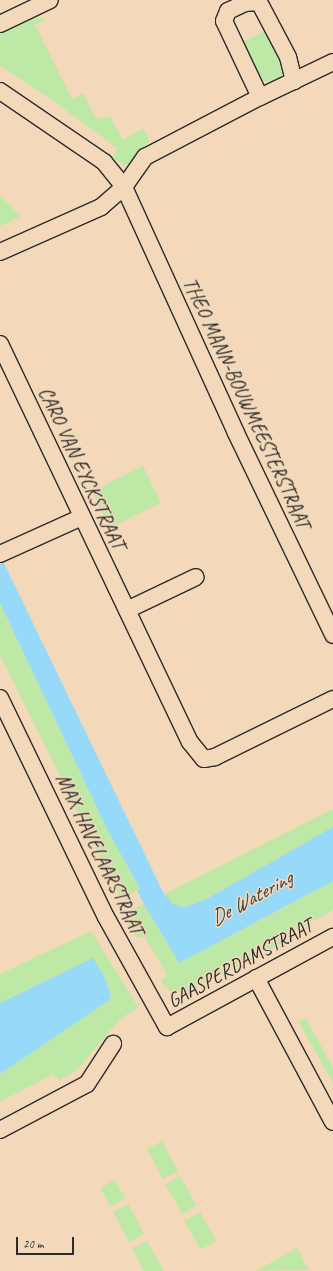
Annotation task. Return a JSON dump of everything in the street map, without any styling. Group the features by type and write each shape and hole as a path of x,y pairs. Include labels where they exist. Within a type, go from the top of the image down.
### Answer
{"street":[{"path":"0,24 50,0"},
{"path":"260,97 224,20 228,11 245,3 259,2 288,57 294,81"},
{"path":"0,252 101,206 124,187 145,157 260,97 333,62"},
{"name":"THEO MANN-BOUWMEESTERSTRAAT","path":"0,91 104,162 124,187 236,433 333,635"},
{"name":"CARO VAN EYCKSTRAAT","path":"0,344 190,742 204,759 215,757 333,699"},
{"path":"4,552 82,517"},
{"path":"126,610 196,578"},
{"name":"MAX HAVELAARSTRAAT","path":"0,698 106,917 167,1027"},
{"name":"GAASPERDAMSTRAAT","path":"167,1027 333,937"},
{"path":"256,978 333,1122"},
{"path":"0,1130 87,1084 113,1044"}],"green space":[{"path":"33,15 45,19 35,25 72,99 83,93 96,119 110,116 123,140 143,128 149,140 135,162 124,165 112,158 117,148 45,95 0,66 0,31"},
{"path":"266,30 283,69 282,76 275,81 265,82 258,74 243,42"},
{"path":"0,196 21,216 0,226"},
{"path":"143,466 161,503 110,528 92,491"},
{"path":"0,603 108,831 140,889 121,899 0,655"},
{"path":"333,809 333,827 203,901 184,907 173,905 164,894"},
{"path":"333,881 333,910 285,936 287,940 245,963 188,991 172,993 161,981 167,975 149,944 144,936 137,938 127,923 131,920 127,911 144,904 179,963"},
{"path":"91,931 138,1007 120,1019 77,1070 59,1080 53,1074 0,1102 0,1074 108,1001 111,995 105,978 93,958 0,1003 0,974"},
{"path":"306,1018 333,1068 333,1084 298,1021"},
{"path":"162,1141 178,1171 163,1179 147,1149"},
{"path":"180,1176 197,1205 182,1214 165,1184"},
{"path":"115,1180 125,1198 110,1207 100,1188"},
{"path":"128,1204 144,1234 129,1242 113,1212"},
{"path":"200,1212 216,1241 200,1250 184,1221"},
{"path":"147,1241 164,1271 144,1271 132,1249"},
{"path":"297,1248 309,1270 256,1271"}],"water":[{"name":"De Watering","path":"0,555 164,894 173,904 184,907 203,901 333,827 333,881 179,963 137,891 140,889 108,831 0,603"},
{"path":"93,958 105,978 111,995 108,1001 0,1074 0,1003"}]}
